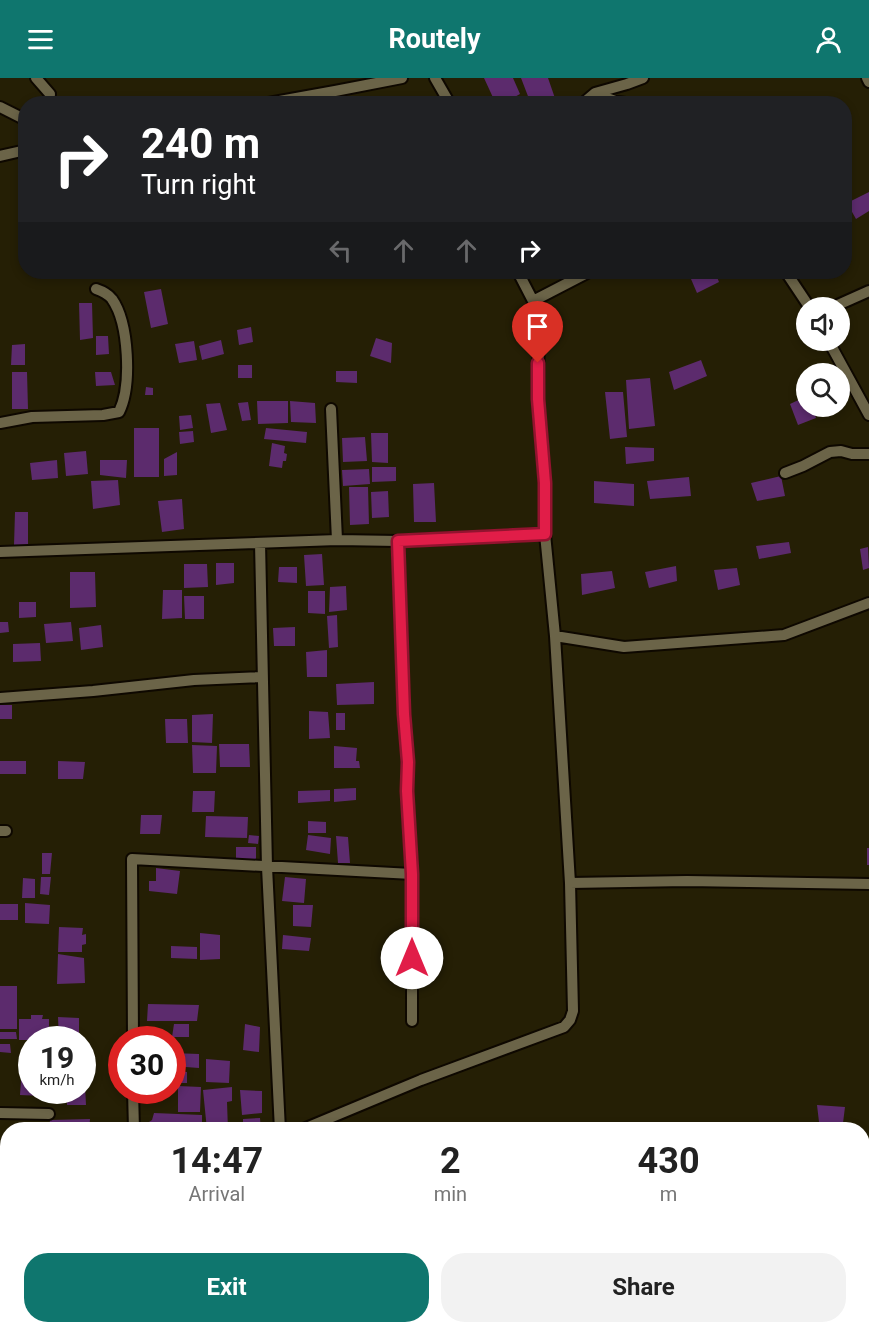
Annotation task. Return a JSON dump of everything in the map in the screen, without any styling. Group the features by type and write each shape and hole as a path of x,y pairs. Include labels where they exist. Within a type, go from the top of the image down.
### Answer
{"street":[{"path":"36,78 50,96"},
{"path":"307,96 402,78"},
{"path":"435,78 445,96"},
{"path":"591,96 643,78"},
{"path":"595,93 603,96"},
{"path":"0,107 18,116"},
{"path":"0,156 18,152"},
{"path":"321,1122 421,1080 564,1027 573,1011 570,883 555,636 545,534 545,483 538,399 539,327 533,301 522,279"},
{"path":"533,301 575,279"},
{"path":"791,279 803,297"},
{"path":"0,423 32,417 103,415 118,412 124,402 127,351 122,319 111,297 96,289"},
{"path":"850,300 869,291"},
{"path":"834,351 869,415"},
{"path":"331,409 337,540"},
{"path":"785,473 830,452 869,454"},
{"path":"0,552 337,540 398,541 545,534"},
{"path":"398,541 412,874 412,1021"},
{"path":"260,543 267,867 280,1122"},
{"path":"555,636 624,647 784,635 869,603"},
{"path":"0,698 194,680 262,677"},
{"path":"133,1026 132,860 412,874"},
{"path":"570,883 687,881 869,884"},
{"path":"133,1104 134,1122"},
{"path":"0,1113 49,1114"}],"building":[{"path":"484,78 513,78 520,94 516,96 492,96"},
{"path":"521,78 548,78 554,96 528,96"},
{"path":"869,192 869,211 856,219 852,212 852,200"},
{"path":"691,279 718,279 719,282 697,293"},
{"path":"161,289 168,324 151,328 144,292"},
{"path":"79,303 92,303 93,338 80,340"},
{"path":"251,327 253,342 239,345 237,330"},
{"path":"96,336 108,336 109,354 96,355"},
{"path":"376,338 392,343 391,363 370,356"},
{"path":"221,340 224,354 202,360 199,346"},
{"path":"194,341 197,360 179,363 175,344"},
{"path":"25,344 25,365 11,365 12,345"},
{"path":"701,360 707,376 674,390 669,372"},
{"path":"238,365 252,365 252,378 238,378"},
{"path":"336,371 357,371 357,383 336,382"},
{"path":"12,372 27,372 28,409 12,409"},
{"path":"95,372 111,372 115,385 96,386"},
{"path":"650,378 655,426 629,429 626,380"},
{"path":"146,387 153,388 153,395 145,395"},
{"path":"605,392 623,392 627,437 610,439"},
{"path":"257,401 288,401 288,423 258,424"},
{"path":"290,401 315,403 316,423 291,422"},
{"path":"796,401 796,417 816,418 798,425 790,404"},
{"path":"248,402 251,420 242,421 238,403"},
{"path":"220,403 227,430 211,433 206,404"},
{"path":"191,415 193,428 180,430 179,416"},
{"path":"134,428 159,428 159,477 134,477"},
{"path":"266,428 307,432 306,443 264,439"},
{"path":"193,431 194,442 180,444 179,432"},
{"path":"371,433 388,433 388,463 372,462"},
{"path":"365,437 367,461 343,462 342,438"},
{"path":"272,443 285,446 284,453 287,454 282,468 269,466"},
{"path":"625,447 654,448 654,461 626,464"},
{"path":"86,451 88,474 66,476 64,453"},
{"path":"177,452 177,475 164,476 164,459"},
{"path":"57,460 58,478 32,480 30,463"},
{"path":"100,460 127,460 126,478 100,475"},
{"path":"372,467 396,467 396,481 372,482"},
{"path":"369,469 370,484 343,486 342,470"},
{"path":"781,476 785,496 757,501 751,483"},
{"path":"689,477 691,496 650,499 647,481"},
{"path":"118,480 120,505 93,509 91,481"},
{"path":"594,481 634,484 634,506 594,503"},
{"path":"434,483 436,522 414,522 413,484"},
{"path":"349,487 368,487 369,524 350,525"},
{"path":"388,491 389,517 372,518 371,492"},
{"path":"182,499 184,529 162,532 158,501"},
{"path":"15,512 28,512 28,545 14,545"},
{"path":"789,542 791,553 759,559 756,546"},
{"path":"868,547 869,568 863,570 860,549"},
{"path":"322,554 324,585 306,586 304,555"},
{"path":"216,563 234,563 234,583 216,585"},
{"path":"184,564 207,564 208,587 184,588"},
{"path":"676,566 677,581 649,588 645,572"},
{"path":"279,567 297,567 297,583 278,582"},
{"path":"737,568 740,585 718,590 714,570"},
{"path":"612,571 615,588 582,595 581,574"},
{"path":"70,572 95,572 96,607 70,608"},
{"path":"346,586 347,610 329,612 330,587"},
{"path":"163,590 182,590 182,618 162,619"},
{"path":"308,591 325,591 325,614 308,613"},
{"path":"184,596 204,596 204,619 185,619"},
{"path":"19,602 36,602 36,617 19,618"},
{"path":"337,615 338,647 329,648 327,616"},
{"path":"0,622 8,622 9,632 0,633"},
{"path":"71,622 73,641 46,643 44,624"},
{"path":"101,625 103,647 81,650 79,628"},
{"path":"295,627 295,646 274,646 273,628"},
{"path":"40,643 41,661 13,662 13,644"},
{"path":"327,650 327,677 307,677 306,652"},
{"path":"374,682 374,704 337,705 336,684"},
{"path":"0,705 12,705 12,719 0,719"},
{"path":"309,711 328,712 330,738 309,739"},
{"path":"336,713 345,713 345,730 336,730"},
{"path":"213,714 212,743 192,742 192,715"},
{"path":"165,719 187,719 188,743 166,743"},
{"path":"219,744 249,744 250,767 220,767"},
{"path":"192,745 217,746 216,773 193,773"},
{"path":"334,746 357,748 356,761 359,761 360,768 334,768"},
{"path":"0,761 26,761 26,774 0,774"},
{"path":"58,761 85,762 83,779 58,779"},
{"path":"356,788 356,800 334,802 334,789"},
{"path":"330,790 330,801 298,803 298,791"},
{"path":"193,791 215,791 214,812 192,812"},
{"path":"141,815 162,815 160,834 140,834"},
{"path":"206,816 248,817 247,838 205,837"},
{"path":"308,821 326,822 326,833 308,833"},
{"path":"249,835 259,836 258,844 248,843"},
{"path":"308,835 331,838 330,854 306,850"},
{"path":"336,836 348,837 350,863 338,863"},
{"path":"236,847 256,847 256,859 236,859"},
{"path":"867,848 869,848 869,865 867,865"},
{"path":"42,853 52,853 50,874 42,874"},
{"path":"156,868 180,871 177,894 149,891 149,881 156,881"},
{"path":"41,877 51,877 49,895 40,894"},
{"path":"285,877 306,879 304,903 282,901"},
{"path":"23,878 35,879 35,898 22,898"},
{"path":"25,903 50,905 49,924 25,923"},
{"path":"0,904 18,904 18,920 0,920"},
{"path":"293,905 313,905 311,927 293,926"},
{"path":"59,927 83,928 82,935 86,934 86,944 82,945 82,952 58,952"},
{"path":"200,933 220,935 220,959 200,960"},
{"path":"283,935 311,938 309,951 282,949"},
{"path":"171,946 197,947 197,959 171,958"},
{"path":"58,954 84,958 85,983 57,984"},
{"path":"0,986 17,986 17,1029 0,1029"},
{"path":"148,1004 199,1005 197,1021 147,1021"},
{"path":"31,1015 43,1015 42,1019 49,1019 49,1026 19,1026 19,1019 31,1019"},
{"path":"58,1017 79,1018 79,1026 58,1026"},
{"path":"174,1024 189,1024 189,1037 186,1037 186,1026 174,1026"},
{"path":"245,1024 260,1027 259,1052 243,1050"},
{"path":"0,1032 16,1032 17,1039 0,1039"},
{"path":"0,1044 10,1044 11,1053 0,1052"},
{"path":"186,1054 199,1054 199,1068 186,1067"},
{"path":"206,1059 230,1061 229,1083 206,1082"},
{"path":"186,1086 201,1087 200,1112 178,1112 178,1104 186,1104"},
{"path":"232,1087 232,1101 227,1102 228,1122 206,1122 203,1090"},
{"path":"240,1090 262,1091 262,1113 242,1115"},
{"path":"817,1105 845,1107 843,1122 819,1122"},
{"path":"154,1113 202,1115 202,1122 149,1122"},
{"path":"260,1118 260,1122 243,1122 243,1119"},
{"path":"90,1119 90,1122 50,1122 50,1120"}],"route":[{"path":"412,958 412,874 398,541 545,534 545,483 538,399 538,363"}]}
